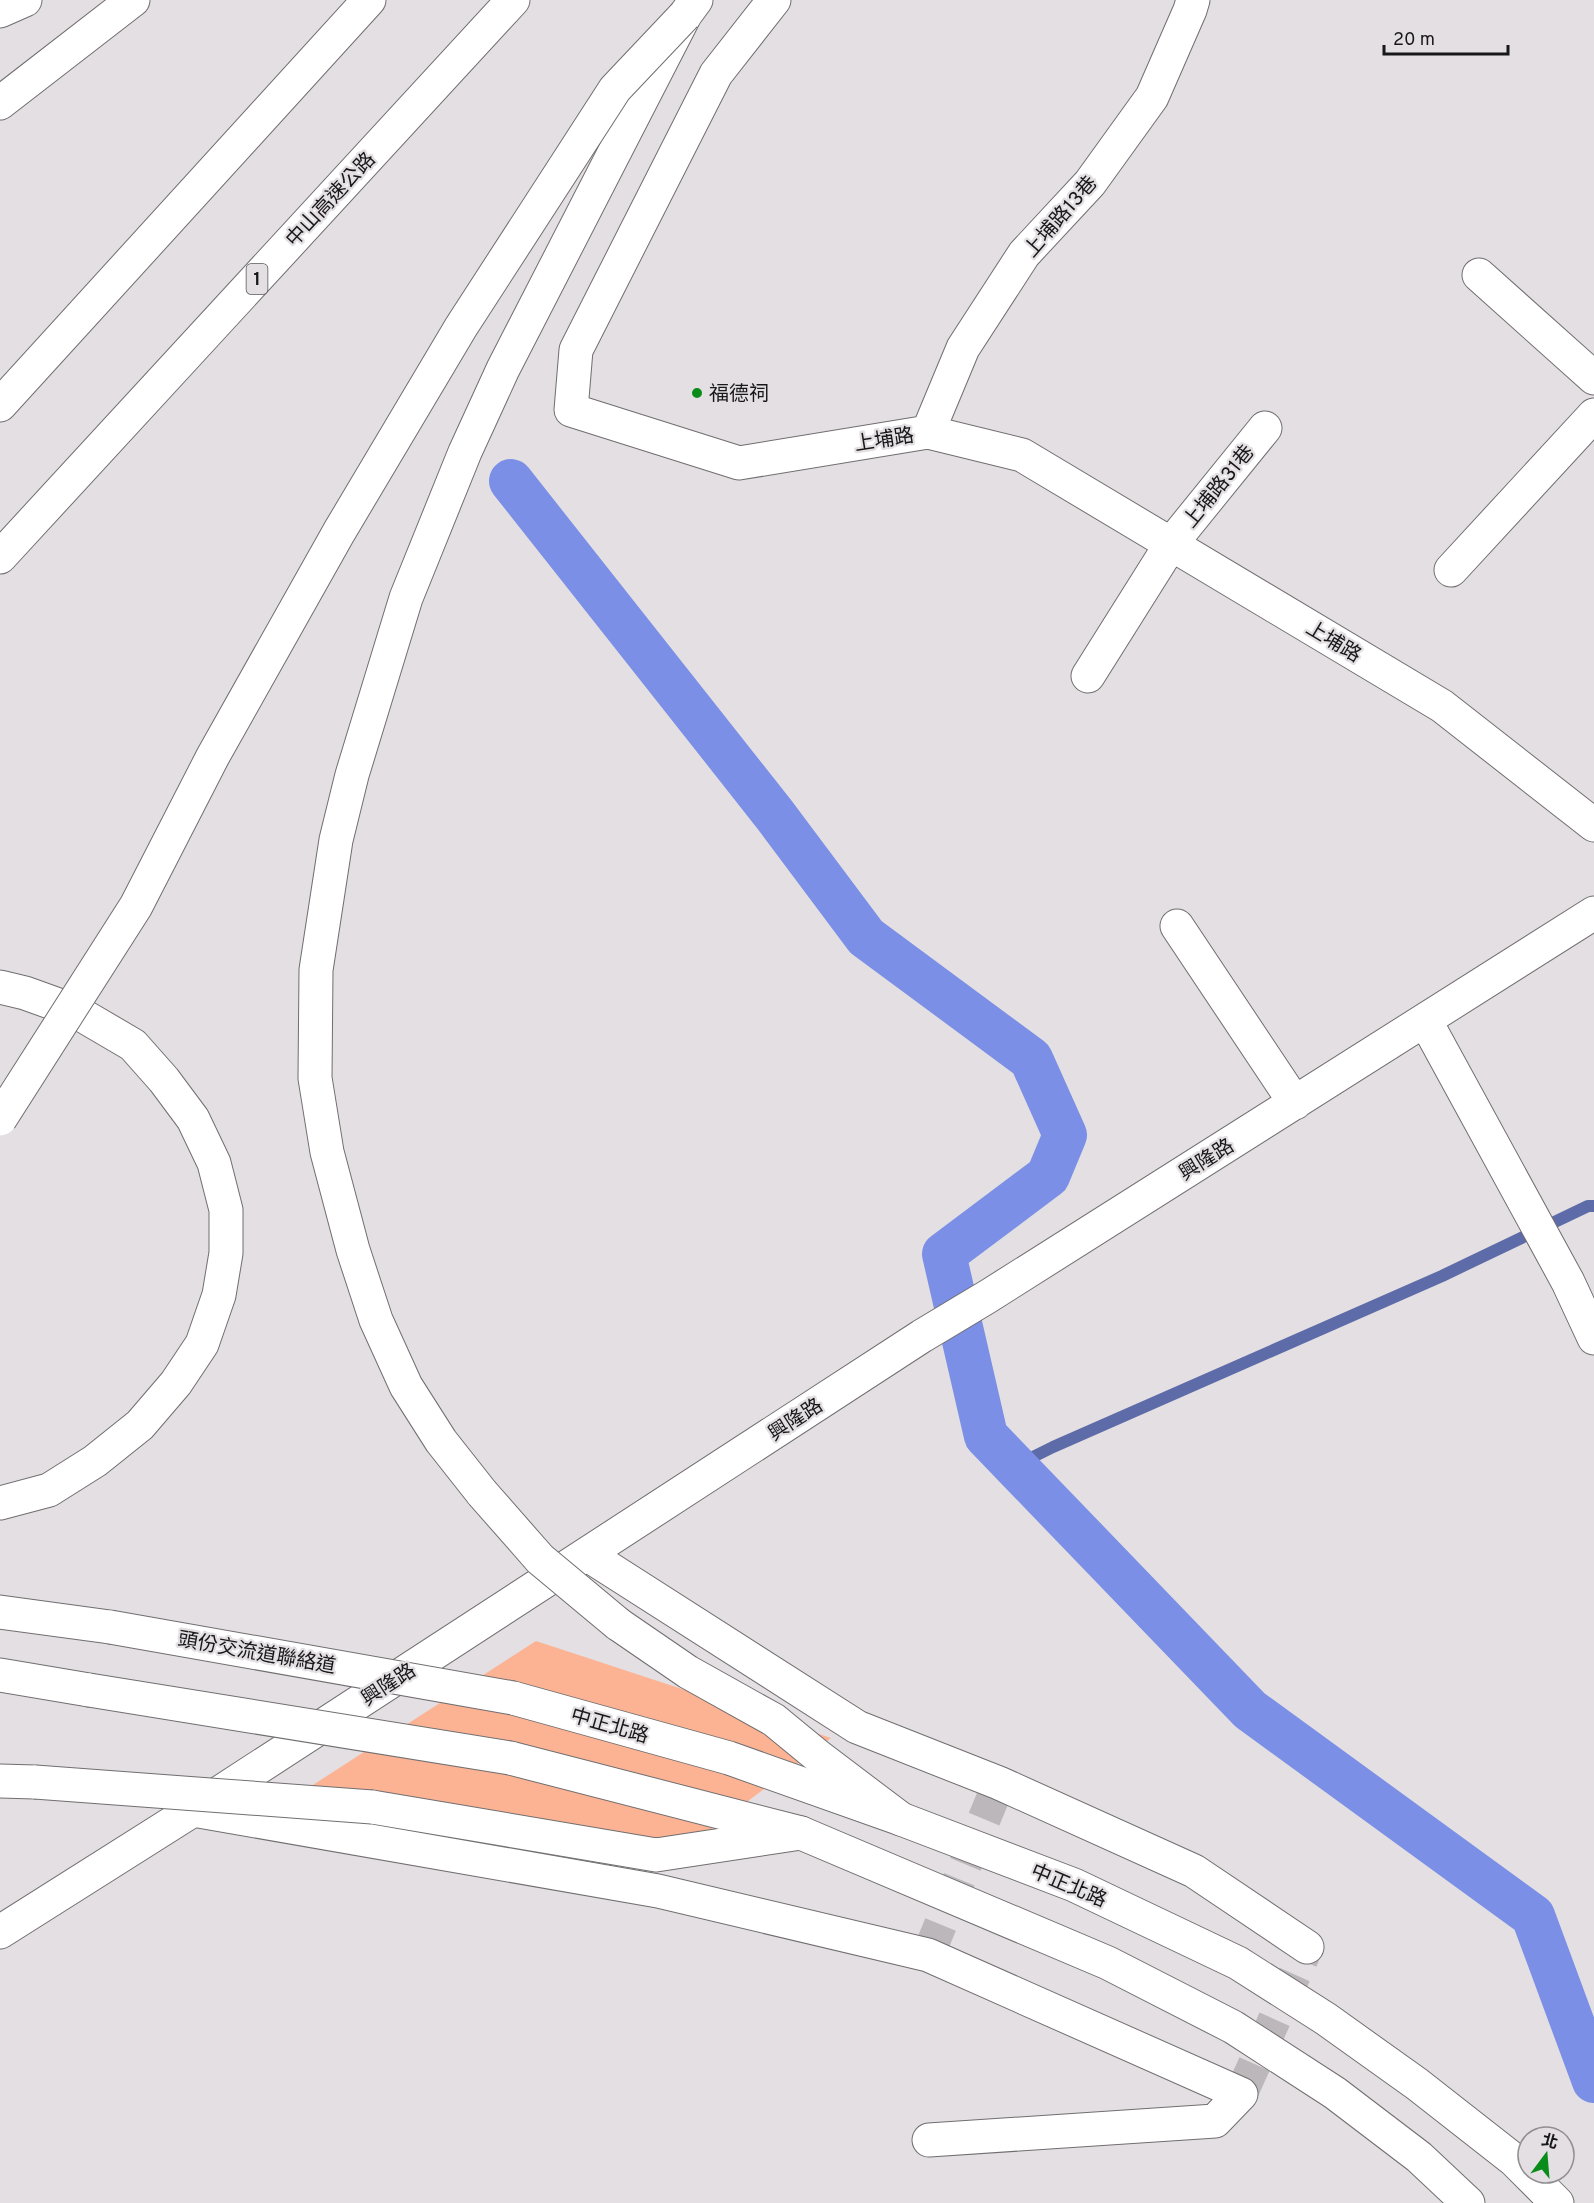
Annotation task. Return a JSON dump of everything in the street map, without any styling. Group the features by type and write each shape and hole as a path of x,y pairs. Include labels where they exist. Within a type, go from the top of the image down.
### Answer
{"main road":[{"path":"0,11 25,0"},
{"path":"0,103 133,0"},
{"path":"0,405 369,0"},
{"name":"中山高速公路","path":"0,557 513,0"},
{"name":"上埔路","path":"774,0 716,74 576,350 571,410 739,464 928,432 1022,455 1442,706 1594,825"},
{"name":"上埔路13巷","path":"928,432 963,348 1024,254 1090,183 1152,97 1190,10 1192,0"},
{"path":"0,1119 136,906 236,716 339,532 461,327 615,89 691,7"},
{"path":"691,7 503,369 465,452 406,598 387,653 336,840 316,970 315,1078 327,1152 353,1250 376,1320 406,1386 441,1441 482,1493 540,1559 618,1624 688,1672 774,1720 901,1819"},
{"path":"1479,275 1594,378"},
{"path":"1451,570 1594,415"},
{"name":"上埔路31巷","path":"1088,676 1171,544 1265,428"},
{"name":"興隆路","path":"0,1932 588,1555 922,1336 1594,913"},
{"path":"1177,926 1295,1103"},
{"path":"0,987 25,993 75,1011 133,1045 164,1080 193,1119 214,1162 226,1210 226,1253 219,1295 202,1344 176,1383 140,1425 95,1461 49,1490 0,1503"},
{"path":"1425,1020 1526,1204 1594,1338"},
{"path":"588,1555 857,1727 999,1783 1194,1871 1307,1947"},
{"name":"頭份交流道聯絡道","path":"0,1612 110,1626 513,1698"},
{"path":"0,1675 510,1758 801,1833 1108,1963 1233,2027 1335,2093 1419,2157 1468,2203"},
{"name":"中正北路","path":"513,1698 729,1758 901,1819 1074,1885 1238,1963 1326,2019 1417,2084 1514,2160 1557,2203"},
{"path":"0,1781 372,1807 656,1855 801,1833"},
{"path":"193,1810 658,1891 928,1955 1241,2094 1215,2121 929,2140"}],"shaded area":[{"path":"536,1641 831,1738 656,1871 271,1812"}],"waterway":[{"path":"511,481 774,814 866,937 1031,1059 1065,1135 1048,1176 944,1254 986,1436 1250,1710 1533,1916 1594,2081"},
{"path":"1015,1466 1053,1447 1442,1276 1588,1206 1594,1206"}],"tunnel":[{"path":"928,1955 999,1783"},
{"path":"1241,2094 1307,1947"}],"place":[{"name":"福德祠","path":"697,393"}]}
